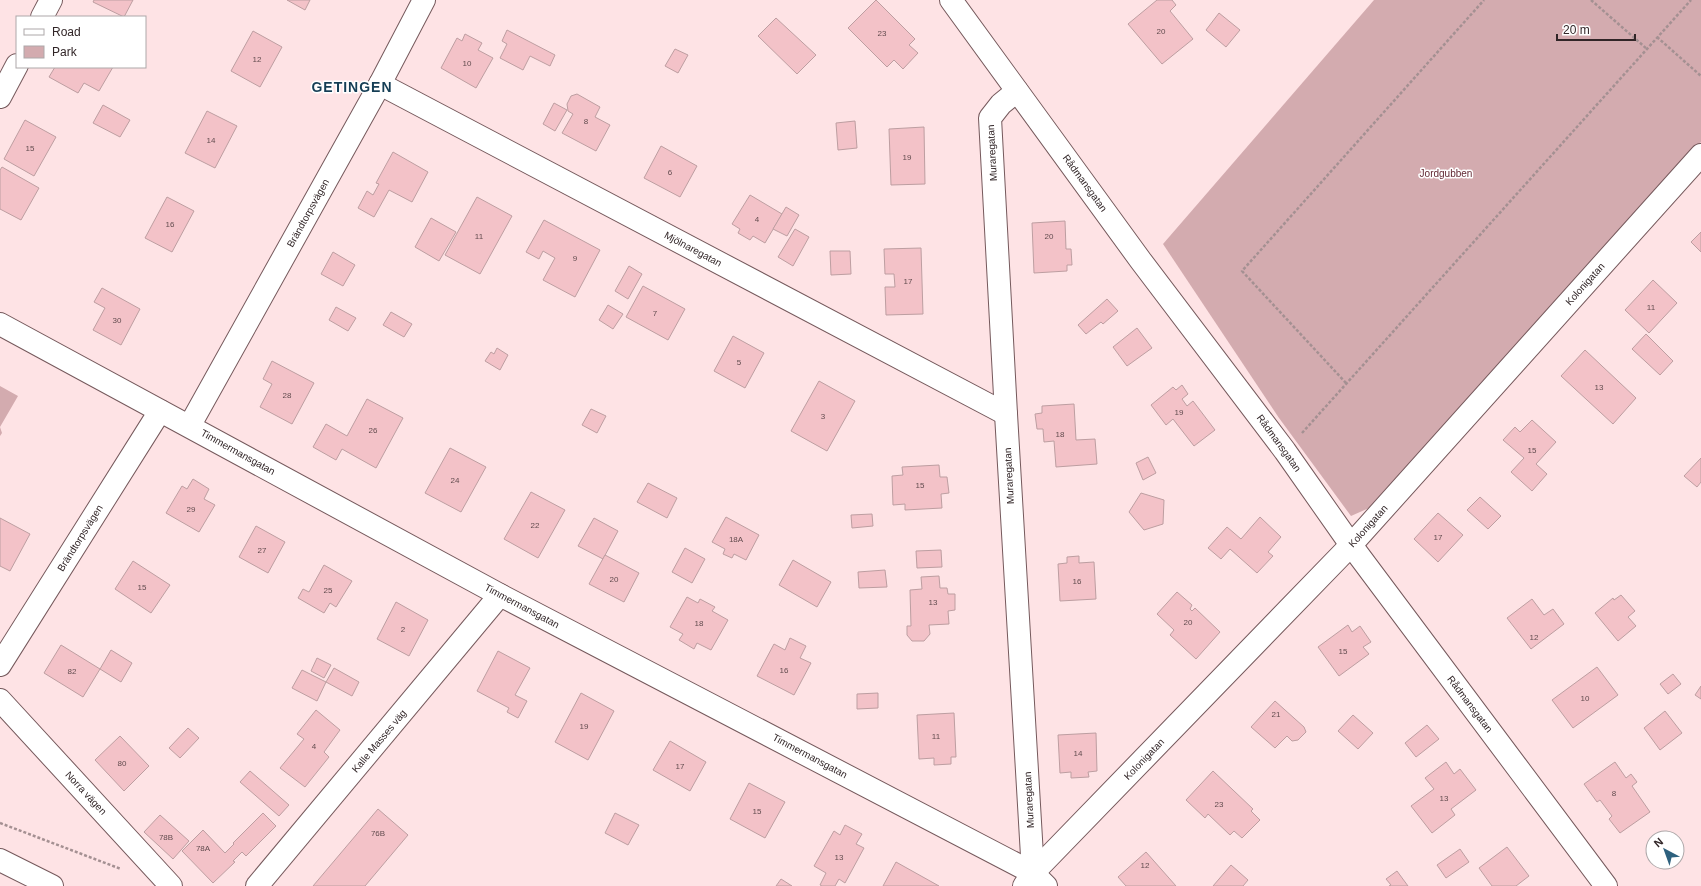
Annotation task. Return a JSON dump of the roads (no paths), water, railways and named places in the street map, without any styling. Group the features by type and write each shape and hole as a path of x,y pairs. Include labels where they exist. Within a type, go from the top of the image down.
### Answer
{"street":[{"path":"43,16 52,0"},
{"name":"Brändtorpsvägen","path":"190,425 380,84 424,0"},
{"name":"Rådmansgatan","path":"951,0 1141,261 1285,451 1351,545 1606,886"},
{"path":"0,98 16,67"},
{"name":"Mjölnaregatan","path":"380,84 1006,414"},
{"name":"Muraregatan","path":"1018,91 1001,104 990,118 1034,882"},
{"name":"Kolonigatan","path":"1034,882 1351,545 1701,155"},
{"name":"Timmermansgatan","path":"0,324 160,411 190,425 500,595 1034,882"},
{"name":"Brändtorpsvägen","path":"0,665 8,635 160,411"},
{"name":"Kalle Masses väg","path":"257,886 500,595"},
{"name":"Norra vägen","path":"0,700 171,886"},
{"path":"0,860 52,886"}],"district":[{"name":"GETINGEN","path":"352,87"}],"park label":[{"name":"Jordgubben","path":"1446,173"}]}
